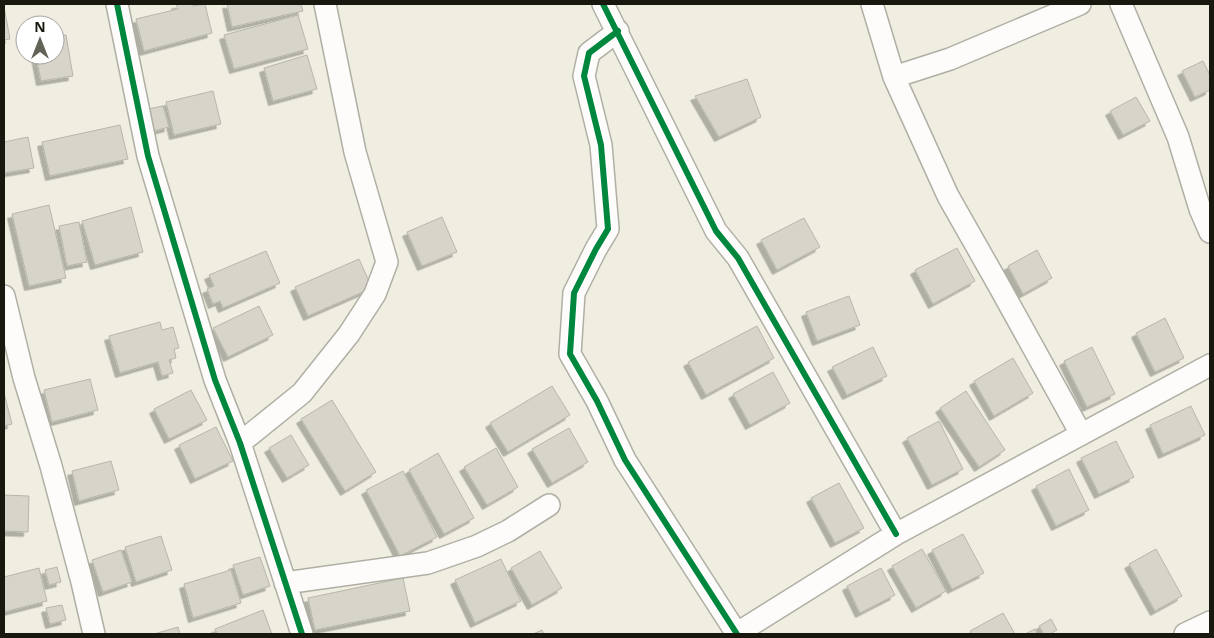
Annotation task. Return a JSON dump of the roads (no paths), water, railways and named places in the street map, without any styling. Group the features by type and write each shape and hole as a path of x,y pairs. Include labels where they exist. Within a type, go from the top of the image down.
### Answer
{"street":[{"path":"117,4 148,156 215,380 240,444 302,634"},
{"path":"240,444 302,393 349,334 375,294 387,262 356,152 324,4"},
{"path":"603,4 716,231 738,258 896,534"},
{"path":"872,4 894,77 948,196 1081,434"},
{"path":"894,77 950,59 1080,4"},
{"path":"1121,4 1178,137 1200,209 1210,232"},
{"path":"618,31 589,52 584,76 601,145 608,229 574,293 570,354 597,401 625,460 737,634 896,534 1210,365"},
{"path":"4,296 24,378 51,466 82,582 94,634"},
{"path":"285,583 428,563 477,546 508,532 549,505"},
{"path":"1185,634 1210,622"}]}
